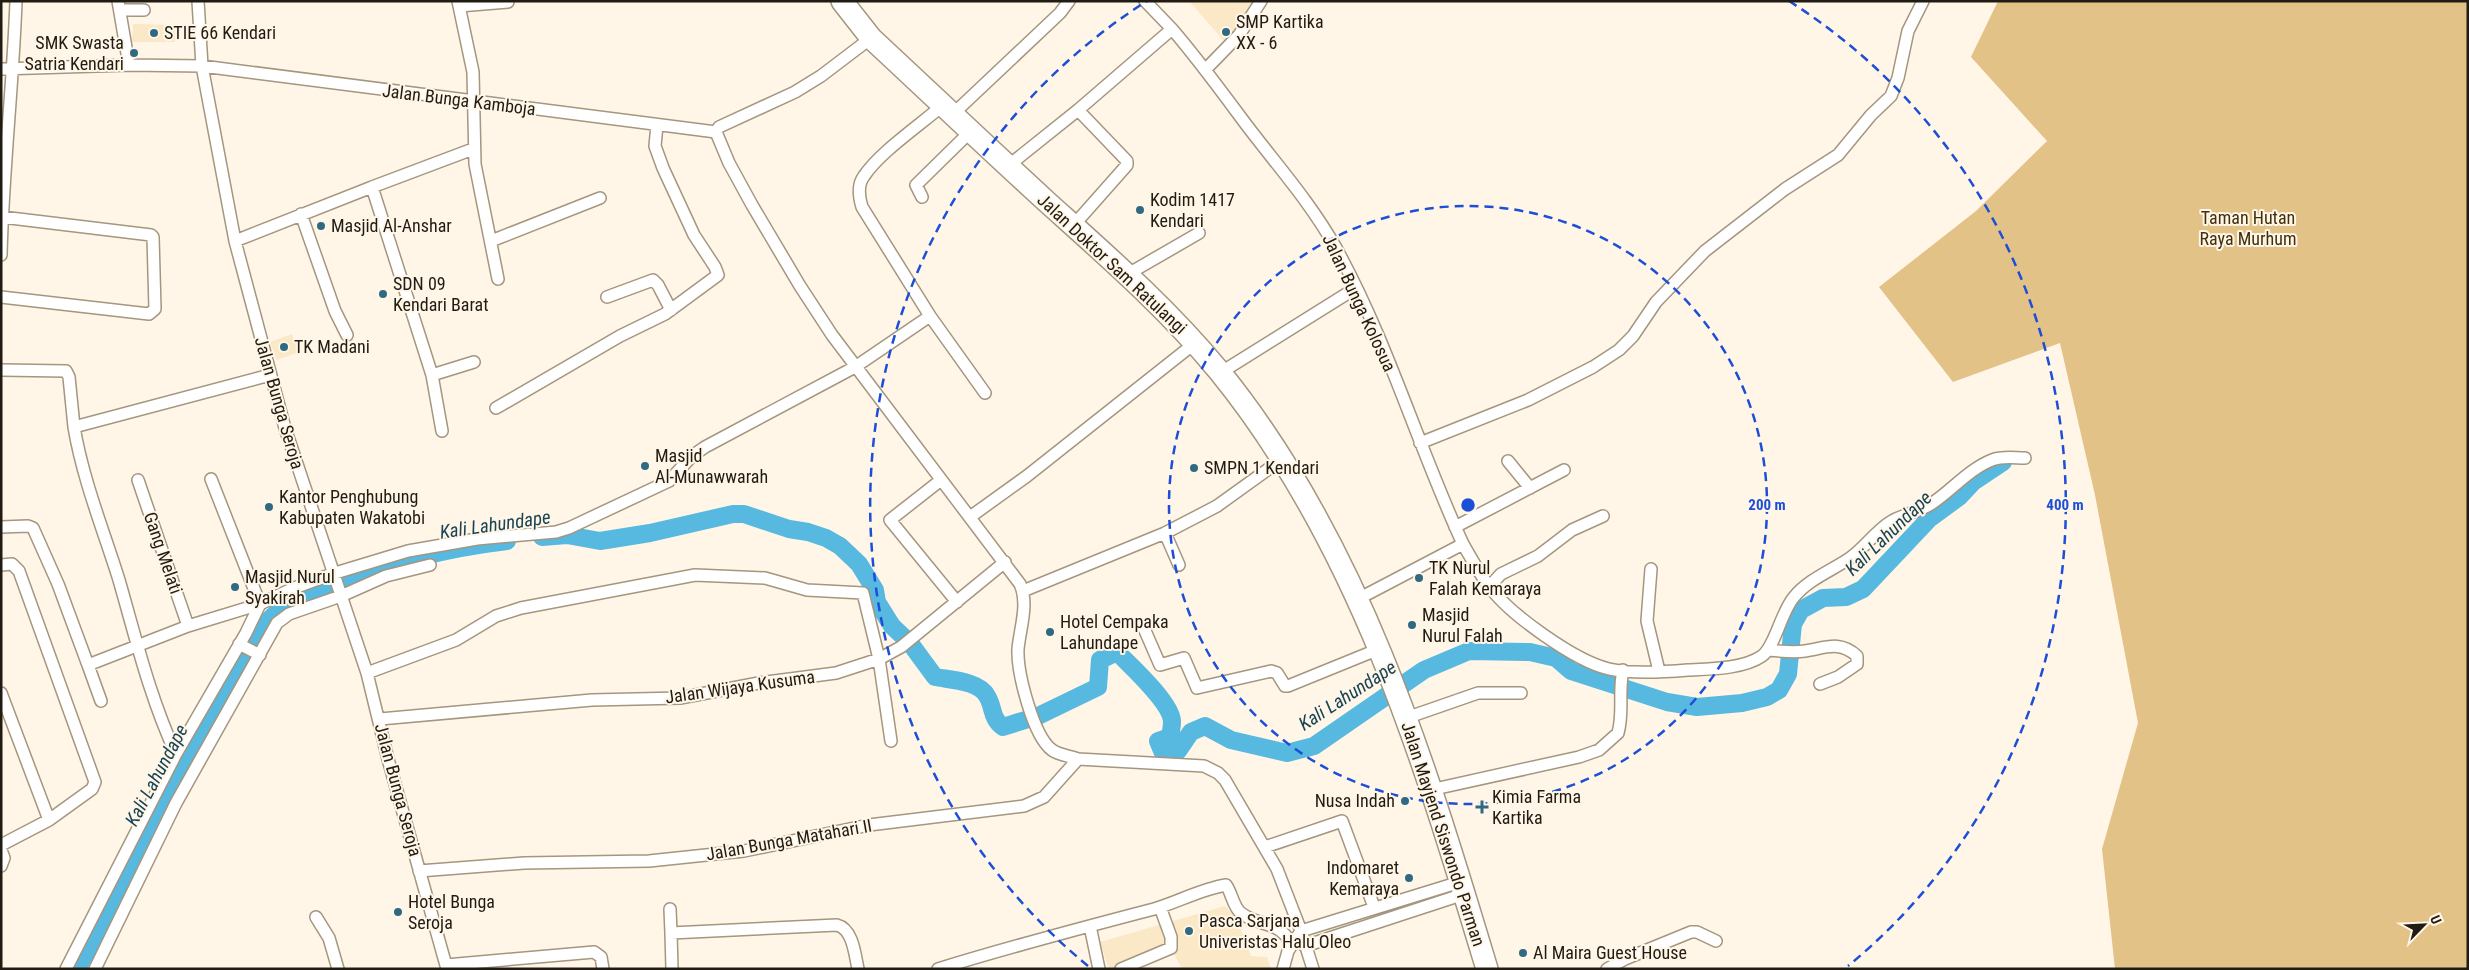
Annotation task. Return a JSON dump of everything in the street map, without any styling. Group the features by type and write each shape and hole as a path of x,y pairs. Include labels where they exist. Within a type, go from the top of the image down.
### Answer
{"highway":[{"name":"Jalan Doktor Sam Ratulangi","path":"842,1 871,38 972,130 1008,166 1128,274 1195,343 1220,373 1310,504 1358,599 1399,699"},
{"name":"Jalan Mayjend Siswondo Parman","path":"1399,699 1487,969"}],"street":[{"path":"1,255 6,143 14,68 16,1"},
{"name":"Jalan Bunga Seroja","path":"198,1 202,66 224,194 235,241 270,375 333,576 341,594 367,673 380,719 388,759 446,967"},
{"path":"985,393 930,316 862,207 859,189 864,176 887,153 948,110 1060,13 1069,1"},
{"name":"Jalan Bunga Kolosua","path":"1146,1 1206,68 1242,120 1310,206 1336,248 1378,336 1455,527 1489,587 1518,615 1564,648 1622,676 1659,671 1698,670 1733,665 1759,658 1768,650"},
{"path":"1206,68 1239,35 1261,1"},
{"path":"1420,443 1528,400 1580,375 1619,350 1632,336 1656,302 1705,251 1785,188 1838,155 1871,115 1891,96 1898,78 1908,31 1923,1"},
{"path":"498,279 473,149 475,102 471,60 459,3 508,2"},
{"path":"129,65 119,5 144,10"},
{"path":"1008,166 1078,110 1172,29"},
{"path":"871,38 821,76 795,92 719,127 716,132 729,163 796,278 856,368 1005,562 1023,591 1018,667 1024,693 1035,722 1047,745 1052,750 1078,759 1204,766 1225,780 1277,869 1298,940 1313,969"},
{"name":"Jalan Bunga Kamboja","path":"1,70 129,65 202,66 716,132"},
{"path":"1074,226 1127,165 1127,161 1078,110"},
{"path":"496,408 614,339 671,310 715,280 718,274 694,234 655,146 657,125"},
{"path":"922,197 916,185 972,130"},
{"path":"235,241 372,186 473,149"},
{"path":"372,186 432,375 442,431"},
{"path":"491,241 600,198"},
{"path":"301,214 335,311 347,335"},
{"path":"1,297 149,314 155,309 153,238 151,235 2,217"},
{"path":"1128,274 1199,233"},
{"path":"607,296 653,280 658,285 671,310"},
{"path":"1220,373 1356,288"},
{"path":"88,665 188,626 260,604 294,588 408,551 477,539 554,532 569,528 668,481 692,456 705,446 856,368 930,316"},
{"path":"970,518 1027,476 1195,343"},
{"path":"432,375 474,362"},
{"path":"1,370 66,370 69,376 74,427 87,486 112,560 156,710 176,754"},
{"path":"74,427 270,375"},
{"path":"1820,684 1848,671 1857,664 1857,656 1846,648 1836,645 1804,651 1768,650 1777,626 1793,598 1815,579 1856,553 1879,529 1930,505 1986,463 2000,458 2025,458"},
{"path":"1023,591 1165,533 1217,506 1281,460"},
{"path":"1508,461 1530,488"},
{"path":"1455,527 1564,470"},
{"path":"66,969 176,754 241,644 260,604 211,479"},
{"name":"Gang Melati","path":"138,480 188,626"},
{"path":"941,480 890,520 957,602"},
{"path":"1489,587 1501,574 1538,556 1572,530 1603,516"},
{"path":"1,528 28,526 33,528 58,584 101,701"},
{"path":"1165,533 1180,565"},
{"path":"1358,599 1463,544"},
{"name":"Jalan Wijaya Kusuma","path":"380,719 584,701 695,696 744,686 836,673 879,659 901,647 1005,562"},
{"path":"1,565 12,564 19,571 95,778 92,790 49,820 1,845"},
{"path":"95,969 176,804 277,623 323,600 386,576 430,565"},
{"path":"1652,568 1647,621 1659,671"},
{"path":"367,673 456,640 486,622 509,612 695,575 765,578 807,590 861,592 865,599 879,659 891,741"},
{"path":"245,609 254,618"},
{"path":"1143,626 1160,665 1184,658 1197,688 1230,682 1271,670 1277,673 1286,686 1288,686 1379,648"},
{"path":"241,644 259,654"},
{"path":"1430,790 1549,765 1599,750 1618,733 1620,718 1619,693 1622,676"},
{"path":"1,693 49,820"},
{"path":"1399,699 1478,693 1521,693"},
{"name":"Jalan Bunga Matahari II","path":"419,871 524,863 649,861 744,851 869,825 1024,806 1044,797 1078,759"},
{"path":"1265,848 1342,821 1374,907"},
{"path":"1,850 4,858 1,866"},
{"path":"938,969 951,967 1160,907 1215,887 1226,885 1232,892 1241,913 1276,927 1298,940 1462,888"},
{"path":"1283,969 1298,940 1374,907 1462,888"},
{"path":"1121,969 1171,948 1171,937 1160,907"},
{"path":"670,909 672,969"},
{"path":"316,916 329,938 338,969"},
{"path":"671,933 840,926 851,941 858,969"},
{"path":"1090,926 1099,969"},
{"path":"1607,969 1625,959 1691,932 1696,932 1716,942"},
{"path":"446,967 594,952 601,957 603,969"}],"shaded area":[{"name":"SMP Kartika XX - 6","path":"1189,1 1257,1 1226,43"},
{"name":"STIE 66 Kendari","path":"133,24 175,25 175,42 132,42"},
{"name":"TK Madani","path":"292,334 299,352 277,360 270,342"},
{"name":"Pasca Sarjana Univeristas Halu Oleo","path":"1225,906 1238,921 1251,956 1267,957 1271,969 1182,969 1170,947 1116,969 1109,969 1100,942"}],"green space":[{"name":"Taman Hutan Raya Murhum","path":"1998,1 2468,1 2468,969 2115,969 2102,849 2138,723 2095,495 2060,343 1953,382 1879,287 1976,211 2047,141 1971,57"}],"waterway":[{"name":"Kali Lahundape","path":"542,537 567,535 600,541 650,533 733,514 744,514 789,529 808,532 826,538 840,546 859,564 875,590 877,602 892,626 910,643 935,677 964,682 978,687 987,696 996,720 1003,727 1038,716 1098,687 1100,660 1115,653 1120,655 1150,686 1159,696 1170,714 1172,721 1170,737 1158,741 1163,753 1178,751 1191,732 1205,726 1231,740 1287,753 1314,746 1424,670 1469,651 1530,652 1556,658 1571,671 1667,702 1697,707 1742,703 1767,697 1779,690 1788,674 1793,624 1801,610 1823,598 1846,597 1863,589 1929,519 1959,497 1973,482 2003,462"},
{"name":"Kali Lahundape","path":"77,969 148,840 251,641 270,619 283,608 302,598 378,569 441,552 507,541"}],"place":[{"name":"SMP Kartika XX - 6","path":"1226,32"},
{"name":"STIE 66 Kendari","path":"154,33"},
{"name":"SMK Swasta Satria Kendari","path":"134,53"},
{"name":"Kodim 1417 Kendari","path":"1140,210"},
{"name":"Masjid Al-Anshar","path":"321,226"},
{"name":"SDN 09 Kendari Barat","path":"383,294"},
{"name":"TK Madani","path":"284,347"},
{"name":"Masjid Al-Munawwarah","path":"645,466"},
{"name":"SMPN 1 Kendari","path":"1194,468"},
{"name":"Kantor Penghubung Kabupaten Wakatobi","path":"269,507"},
{"name":"TK Nurul Falah Kemaraya","path":"1419,578"},
{"name":"Masjid Nurul Syakirah","path":"235,587"},
{"name":"Masjid Nurul Falah","path":"1412,625"},
{"name":"Hotel Cempaka Lahundape","path":"1050,632"},
{"name":"Nusa Indah","path":"1405,801"},
{"name":"Kimia Farma Kartika","path":"1482,807"},
{"name":"Indomaret Kemaraya","path":"1409,878"},
{"name":"Hotel Bunga Seroja","path":"398,912"},
{"name":"Pasca Sarjana Univeristas Halu Oleo","path":"1189,931"},
{"name":"Al Maira Guest House","path":"1523,953"}]}
